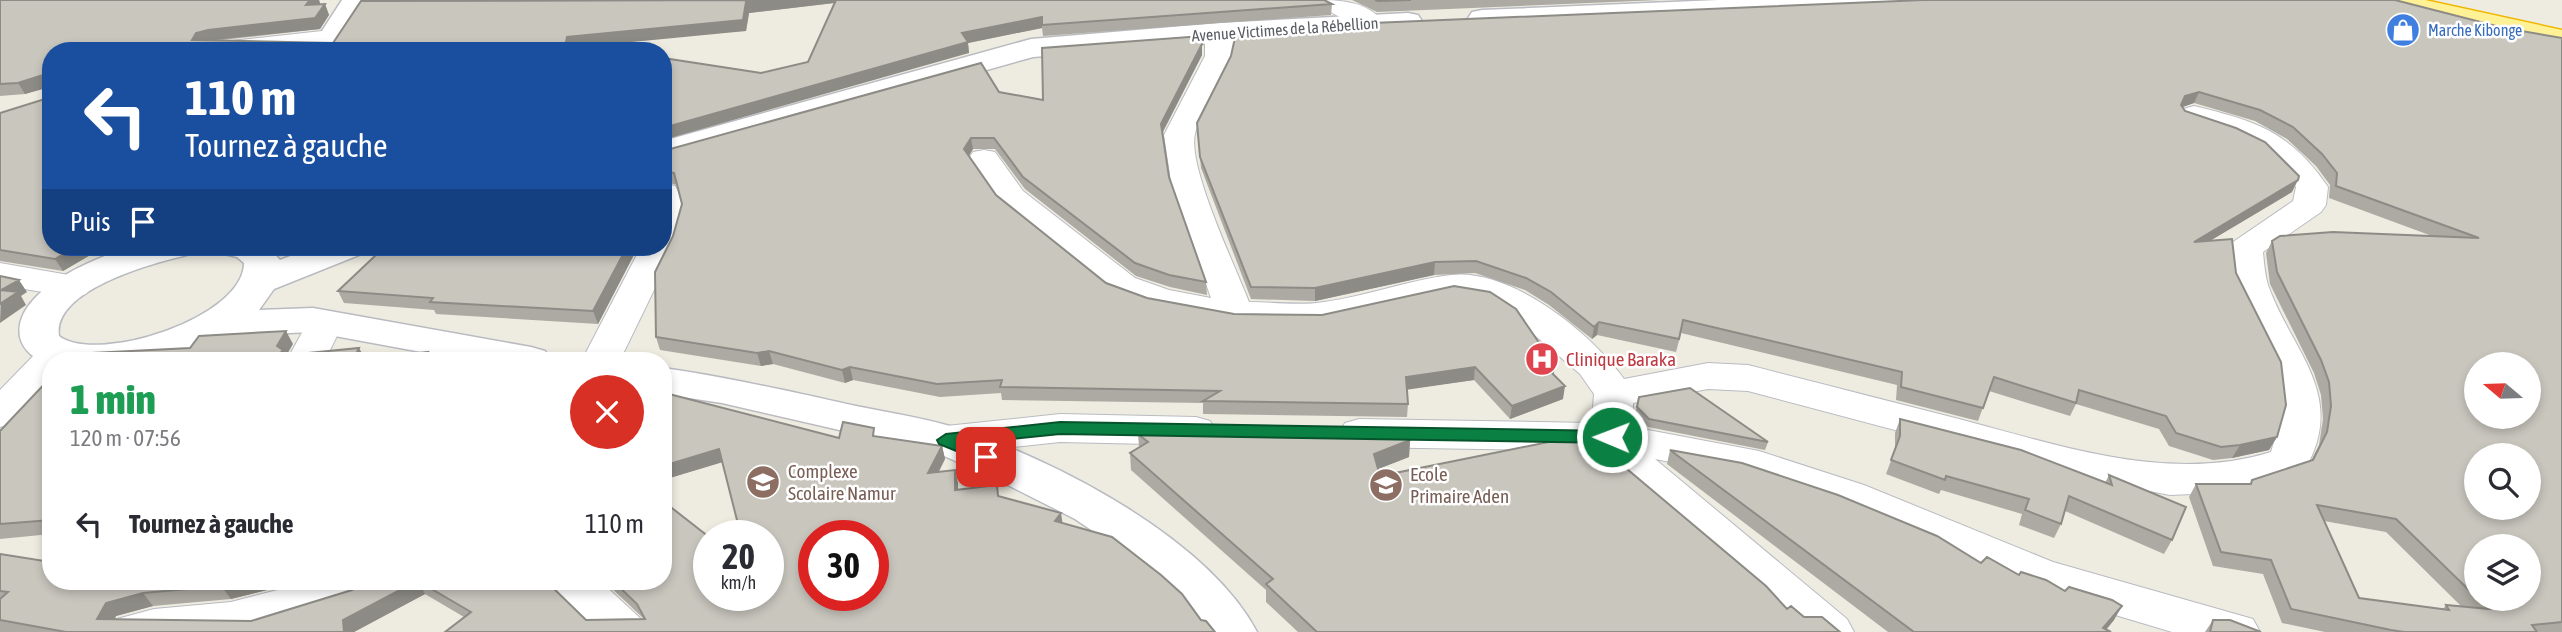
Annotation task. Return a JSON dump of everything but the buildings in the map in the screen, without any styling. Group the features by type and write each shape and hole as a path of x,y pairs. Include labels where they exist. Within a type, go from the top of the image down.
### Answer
{"highway":[{"path":"2392,0 2508,29 2562,39"}],"street":[{"path":"329,42 356,0"},
{"path":"1325,0 1346,7 1371,23"},
{"name":"Avenue Victimes de la Rébellion","path":"672,148 1031,48 1219,32 1371,23 1921,0"},
{"path":"1219,32 1219,56 1182,127 1179,135 1180,155 1188,188 1221,268 1235,313"},
{"path":"1614,394 1708,376 1748,378 2057,459 2170,480 2239,477 2289,461 2301,418 2295,374 2250,284 2245,249 2309,205 2312,187 2299,165 2280,147 2193,115"},
{"path":"984,159 1010,198 1122,286 1162,300 1235,313 1322,314 1453,285 1499,293 1524,307 1594,365 1614,394 1612,437 1652,483 1830,632"},
{"path":"48,352 41,342 39,326 50,306 73,286 111,265 142,256"},
{"path":"214,324 253,272 288,256"},
{"path":"253,272 313,256"},
{"path":"605,352 654,256"},
{"path":"253,272 309,306 318,322 309,352"},
{"path":"0,274 73,286"},
{"path":"137,352 174,342 214,324 318,322 486,352"},
{"path":"0,414 42,370"},
{"path":"672,382 722,390 946,440 1091,507 1147,545 1202,593 1232,632"},
{"path":"946,440 1060,428 1228,431"},
{"path":"1324,433 1612,437 1745,461 1849,496 2041,576 2236,632"},
{"path":"134,632 149,627 215,623 289,606 339,590"},
{"path":"580,590 624,632"}],"place":[{"name":"Marche Kibonge","path":"2403,30"},
{"name":"Clinique Baraka","path":"1542,359"},
{"name":"Complexe Scolaire Namur","path":"763,482"},
{"name":"Ecole Primaire Aden","path":"1386,485"}],"route":[{"path":"986,457 946,440 1060,428 1612,437"}]}
